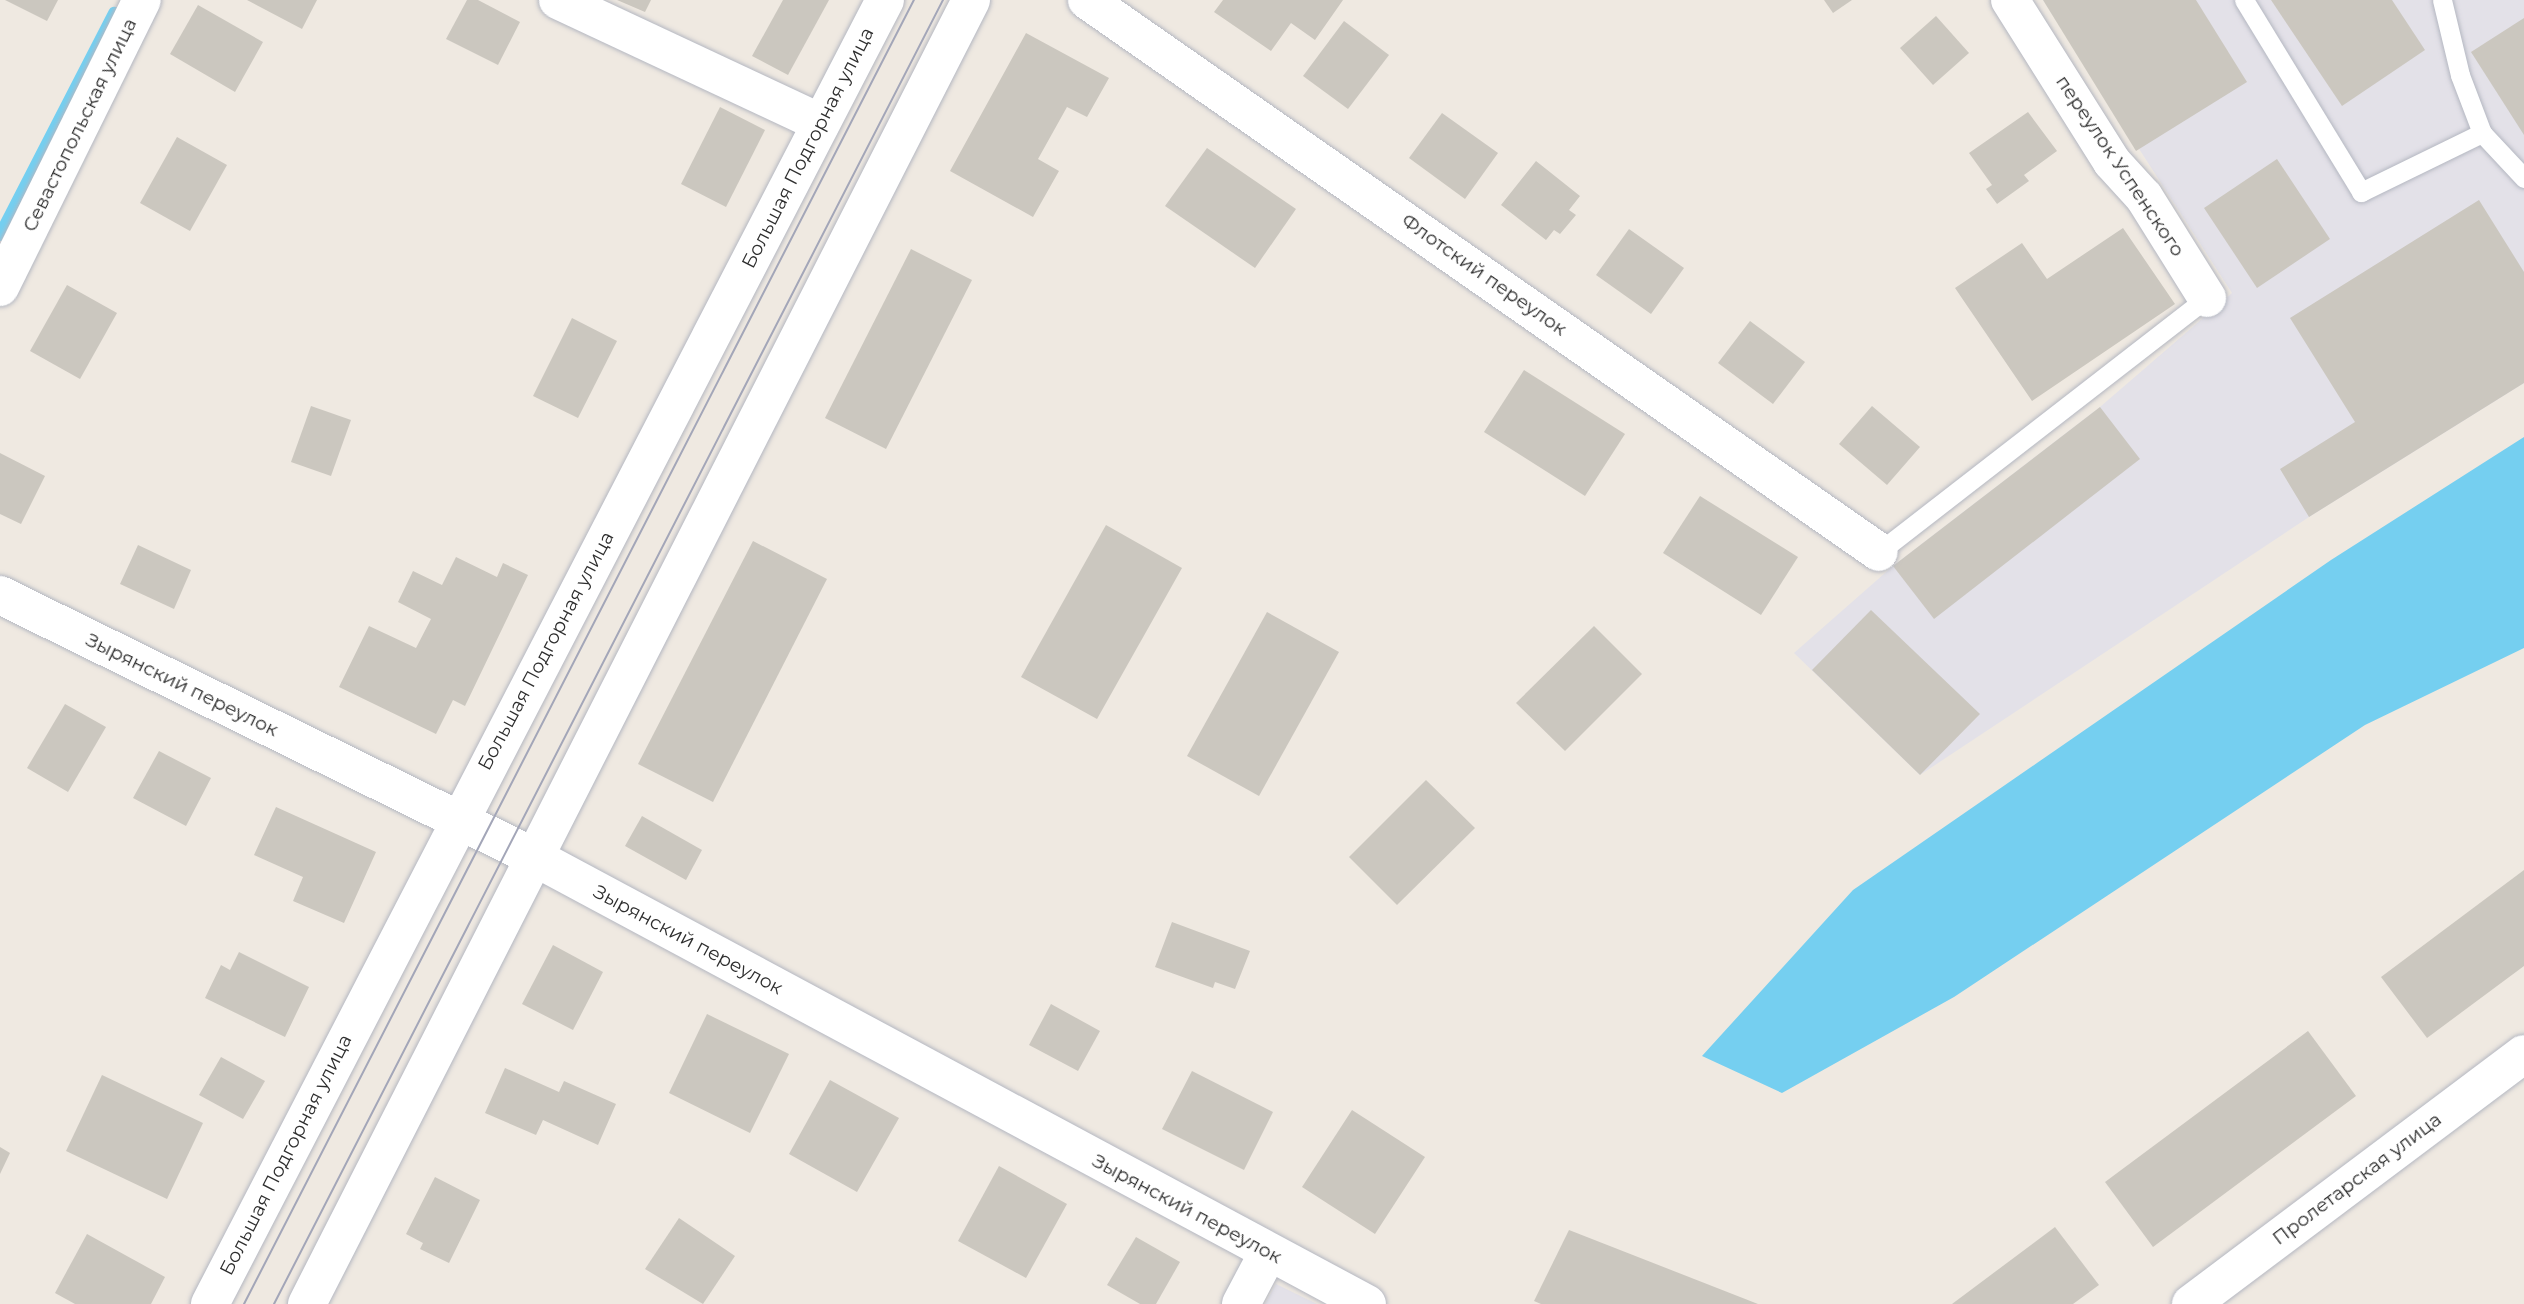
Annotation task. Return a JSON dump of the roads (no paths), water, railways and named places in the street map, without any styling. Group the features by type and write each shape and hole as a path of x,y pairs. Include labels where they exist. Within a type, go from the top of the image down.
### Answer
{"street":[{"name":"Севастопольская улица","path":"0,288 142,0"},
{"path":"558,0 821,123"},
{"name":"Большая Подгорная улица","path":"210,1304 458,820 885,0"},
{"path":"307,1304 536,859 971,0"},
{"name":"Флотский переулок","path":"1087,0 1879,552"},
{"name":"переулок Успенского","path":"2010,0 2112,162 2144,197 2207,298"},
{"name":"Зырянский переулок","path":"0,595 536,859 1367,1304"},
{"name":"Пролетарская улица","path":"2191,1304 2524,1054"},
{"path":"1241,1304 1268,1253"}],"lane":[{"path":"2244,0 2361,192 2483,133"},
{"path":"2442,0 2460,75 2483,133 2524,178"},
{"path":"1879,552 2207,298"}],"water":[{"path":"2524,437 2524,648 2365,725 1954,997 1782,1093 1702,1056 1853,890 2331,560"}],"waterway":[{"path":"0,235 114,13"}],"tram line":[{"path":"244,1304 914,0"},
{"path":"274,1304 943,0"}]}
